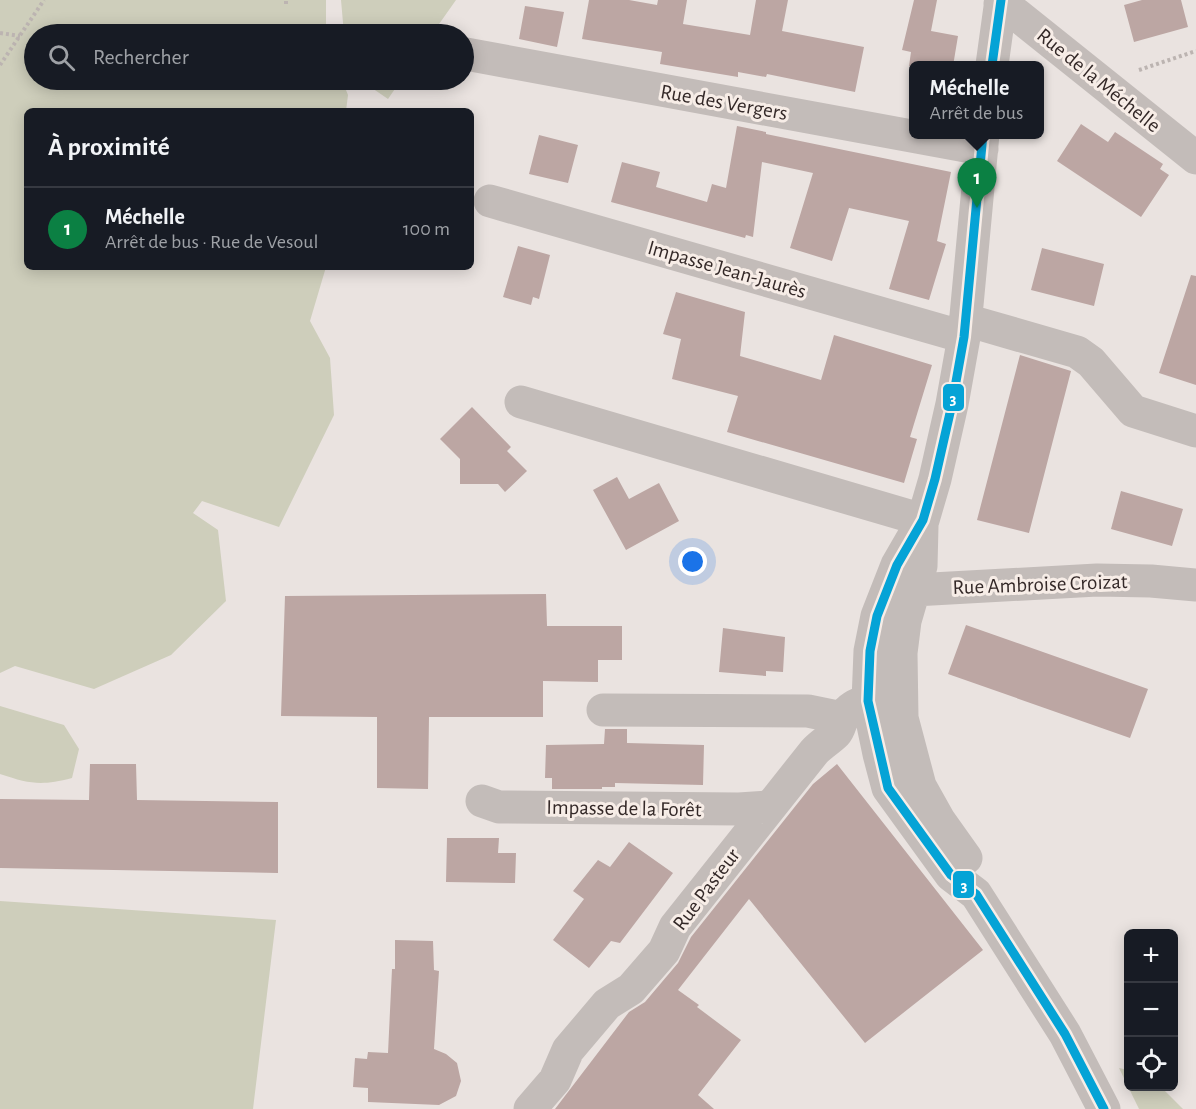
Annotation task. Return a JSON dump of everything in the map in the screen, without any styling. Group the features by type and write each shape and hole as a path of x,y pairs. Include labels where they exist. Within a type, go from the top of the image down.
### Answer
{"street":[{"path":"993,61 1000,2"},
{"name":"Rue de la Méchelle","path":"1000,2 1196,158"},
{"name":"Rue des Vergers","path":"474,55 909,130"},
{"name":"Rue des Vergers","path":"964,139 982,142"},
{"path":"982,142 965,328 952,404 935,479 905,578 871,636 856,710 879,754 888,788 951,875 976,894 1065,1034 1104,1109"},
{"name":"Impasse Jean-Jaurès","path":"490,201 965,328 1077,352 1091,362 1133,411 1196,430"},
{"path":"521,402 923,520"},
{"path":"905,578 905,621 901,653 902,718 920,786 939,820 970,863 976,894"},
{"name":"Rue Ambroise Croizat","path":"905,578 1151,581 1196,585"},
{"path":"603,710 856,710 901,699"},
{"name":"Rue Pasteur","path":"530,1109 555,1080 568,1050 606,1004 631,990 664,951 675,927 768,807 814,752 837,732 856,710"},
{"name":"Impasse de la Forêt","path":"482,801 499,807 739,809 768,807"}],"path":[{"path":"28,24 44,0"},
{"path":"0,65 24,30"},
{"path":"0,33 20,36"},
{"path":"1105,85 1127,74 1196,51"}],"green space":[{"path":"0,0 326,0 326,24 24,24 24,90 346,90 348,95 346,108 24,108 24,270 325,270 310,321 330,358 334,415 279,527 202,501 193,513 218,530 226,601 171,655 94,689 15,666 0,673"},
{"path":"341,0 456,0 439,24 343,24"},
{"path":"375,90 394,90 388,99"},
{"path":"0,706 64,725 79,749 72,778 36,783 0,774"},
{"path":"0,901 276,920 253,1109 0,1109"},
{"path":"1119,1068 1124,1069 1124,1078"},
{"path":"1130,1091 1165,1091 1183,1109 1139,1109"}],"building":[{"path":"589,0 629,0 657,5 658,0 687,0 683,24 750,35 756,0 788,0 782,31 864,47 855,92 767,74 766,77 738,72 738,77 660,64 662,52 582,39"},
{"path":"914,0 937,0 931,31 958,36 954,61 910,61 911,52 902,50"},
{"path":"1142,0 1181,0 1188,27 1134,42 1124,5"},
{"path":"525,6 564,12 557,47 519,39"},
{"path":"1081,124 1108,142 1115,132 1163,164 1160,169 1169,175 1141,217 1057,161"},
{"path":"737,126 951,172 937,241 946,244 929,300 889,289 909,221 849,208 832,261 790,248 813,173 762,162 753,237 746,235 745,238 611,202 622,162 660,172 656,187 707,202 712,184 726,188"},
{"path":"539,135 578,145 568,183 529,174"},
{"path":"518,246 550,255 539,299 533,297 531,305 503,297"},
{"path":"1042,248 1104,264 1094,306 1031,290"},
{"path":"1191,275 1196,276 1196,385 1159,373"},
{"path":"676,292 745,312 740,356 821,380 834,335 932,365 910,437 917,439 904,483 727,432 738,396 672,379 681,339 663,334"},
{"path":"1020,355 1071,371 1029,533 977,520"},
{"path":"472,407 511,447 507,451 527,471 505,492 498,484 460,484 460,459 440,439"},
{"path":"617,477 629,499 659,483 679,521 626,550 593,490"},
{"path":"1121,491 1183,509 1172,546 1111,529"},
{"path":"546,594 547,626 622,626 622,660 598,660 598,682 543,681 543,717 429,717 428,789 377,788 377,717 281,716 285,596"},
{"path":"966,625 1148,689 1130,738 948,674"},
{"path":"723,628 785,637 783,672 766,671 766,676 719,672"},
{"path":"605,729 627,729 627,743 704,745 703,785 615,783 615,787 602,787 602,789 552,789 552,778 545,778 546,745 604,744"},
{"path":"90,764 136,764 137,800 278,802 278,873 0,868 0,799 89,800"},
{"path":"837,764 983,950 865,1043 749,899 678,990 741,1040 698,1095 714,1109 555,1109 629,1012 645,1002 678,963 691,937 813,784"},
{"path":"447,838 499,838 498,853 516,853 515,883 446,882"},
{"path":"629,842 673,873 620,943 611,941 589,968 553,940 584,899 573,891 598,860 610,867"},
{"path":"395,940 433,941 434,970 439,971 434,1049 446,1054 457,1063 461,1081 456,1096 439,1105 368,1102 368,1088 353,1087 355,1058 367,1059 368,1052 388,1053"}],"transit line":[{"name":"3","path":"993,61 1001,0"},
{"name":"3","path":"983,139 964,337 952,404 923,520 897,565 877,616 870,651 868,701 888,788 951,875 976,894 1065,1034 1104,1109"}],"place":[{"name":"Méchelle","path":"977,208"}]}
